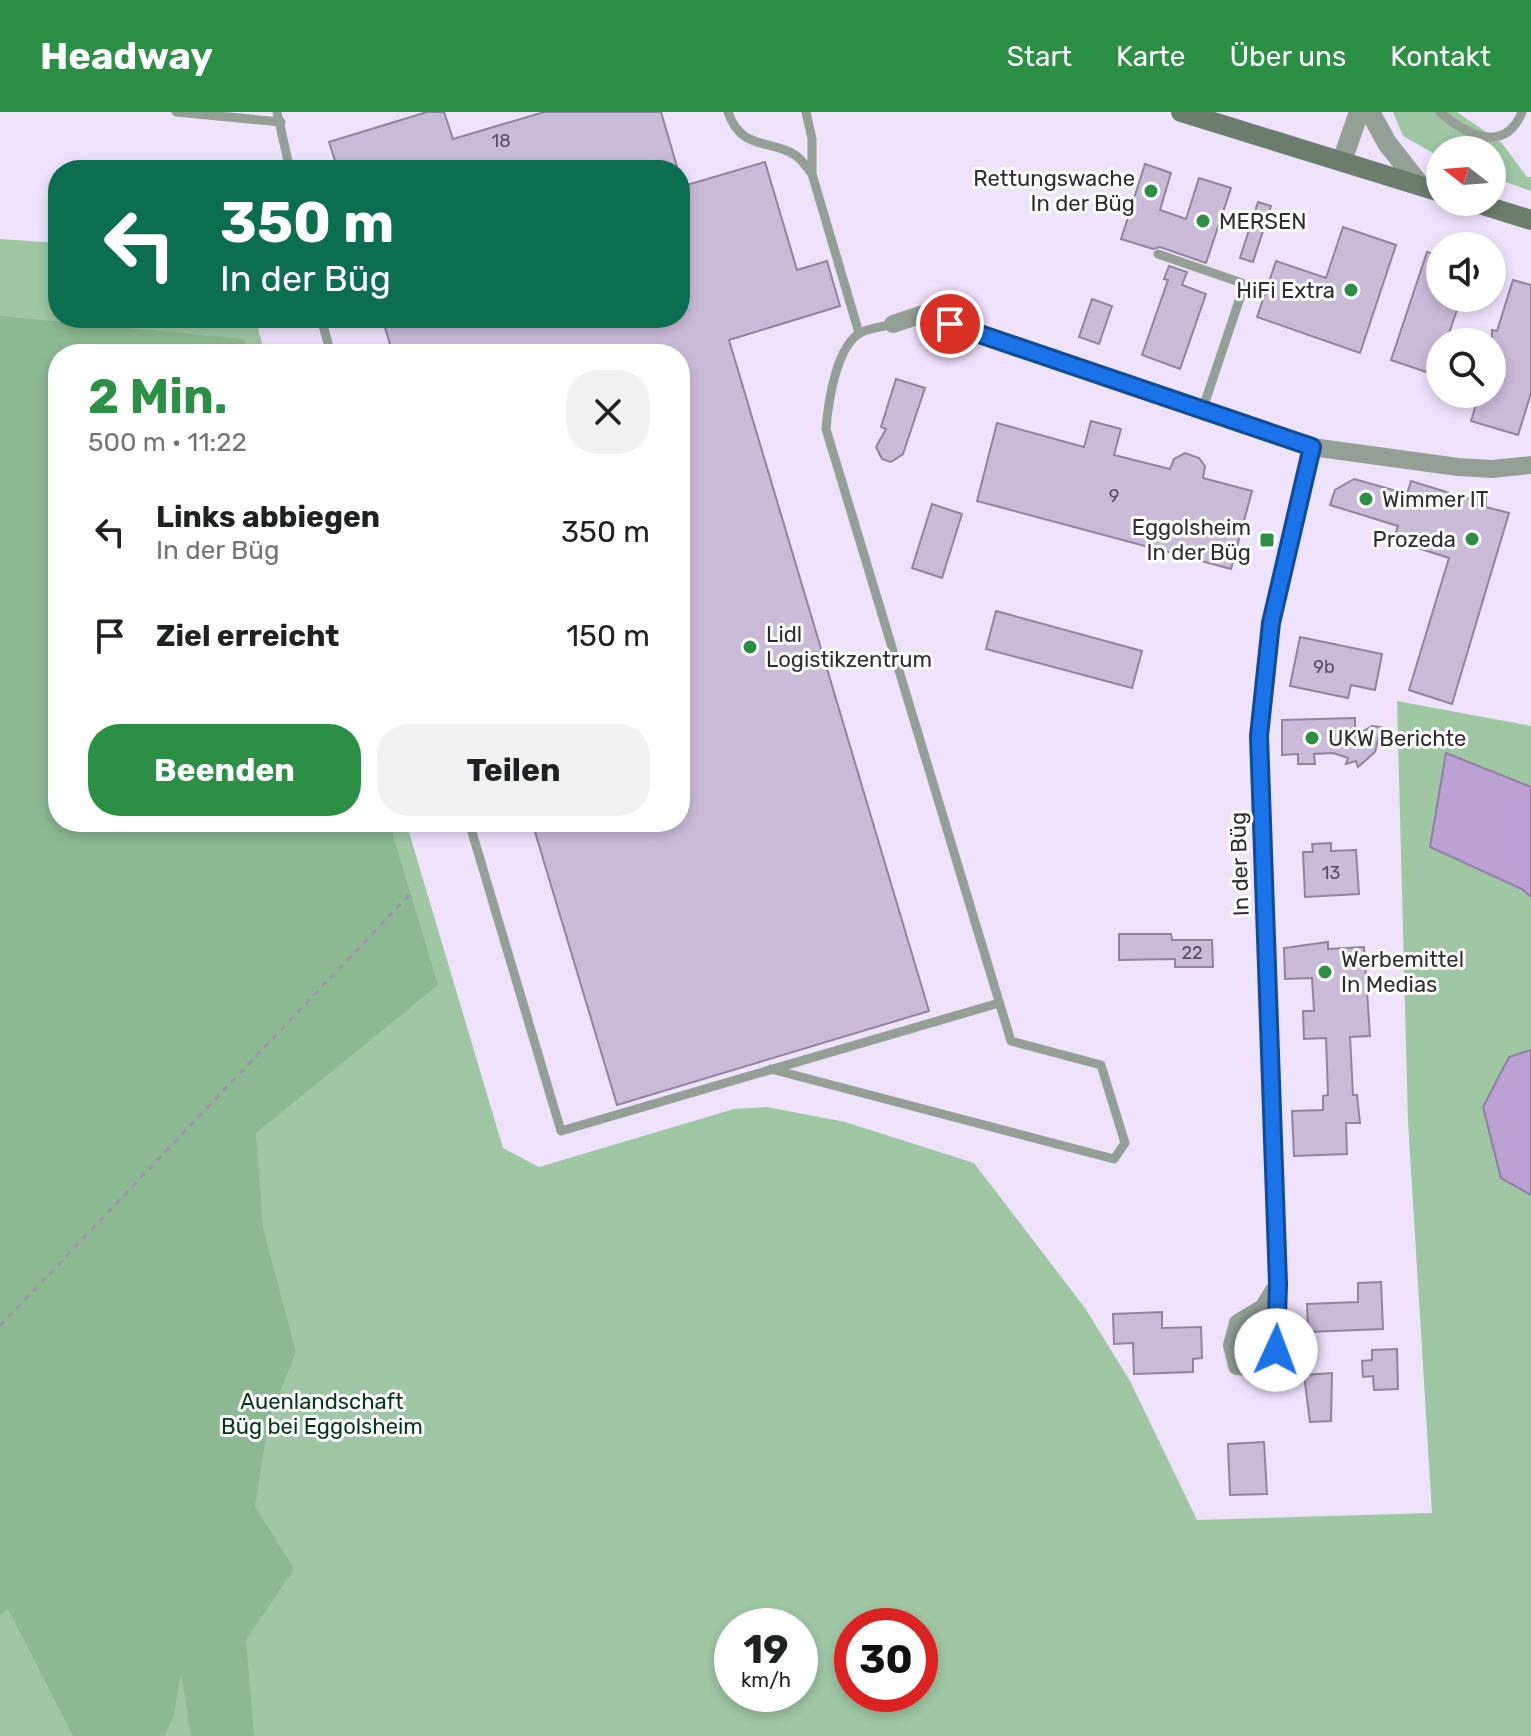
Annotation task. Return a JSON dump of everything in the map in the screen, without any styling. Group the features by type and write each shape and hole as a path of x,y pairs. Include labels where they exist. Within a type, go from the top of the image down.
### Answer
{"main road":[{"path":"1181,112 1426,187"},
{"path":"1506,212 1531,220"}],"street":[{"path":"1342,161 1359,112"},
{"path":"1370,112 1387,143 1426,184"},
{"path":"893,324 923,314 1312,447 1458,467 1492,469 1531,465"},
{"name":"In der Büg","path":"1278,1284 1259,736 1271,623 1312,447"}],"lane":[{"path":"176,112 216,118 279,117 288,160"},
{"path":"728,112 739,130 750,140 795,155 812,174"},
{"path":"806,112 812,139 812,174 859,333"},
{"path":"1440,112 1459,127 1491,139 1507,134 1522,112"},
{"path":"1158,254 1242,283 1241,295 1202,411"},
{"path":"771,1069 1114,1159 1125,1143 1101,1065 1011,1041 826,429 833,381 843,355 859,333 893,324"},
{"path":"472,832 561,1131 999,1003"}],"path":[{"path":"0,1326 409,895"}],"green space":[{"path":"1393,112 1457,112 1492,136 1426,136 1426,149 1403,136"},
{"path":"1506,148 1527,177 1531,177 1531,191 1506,182"},
{"name":"Auenlandschaft Büg bei Eggolsheim","path":"0,239 48,242 48,328 258,328 262,344 48,344 48,832 409,832 503,1148 539,1167 734,1109 767,1107 845,1122 974,1163 1085,1308 1130,1381 1197,1520 1432,1513 1408,1121 1397,701 1531,726 1531,1736 0,1736"},
{"path":"0,316 48,321 48,328 127,328 244,339 246,344 48,344 48,832 392,832 438,985 256,1133 263,1228 296,1352 269,1419 255,1506 294,1569 246,1640 254,1736 191,1736 181,1673 174,1715 165,1736 73,1736 8,1609 0,1615"}],"shaded area":[{"path":"1446,753 1531,787 1531,897 1522,889 1430,847"},
{"path":"1531,1050 1531,1195 1501,1178 1483,1107 1509,1057"}],"building":[{"path":"427,112 444,112 453,139 544,112 661,112 675,160 335,160 329,142"},
{"name":"Lidl Logistikzentrum","path":"765,162 797,270 827,261 840,306 729,340 929,1011 617,1105 535,832 690,832 690,344 390,344 385,328 690,328 690,184"},
{"path":"1145,164 1171,173 1160,210 1186,219 1199,178 1231,188 1206,263 1160,247 1153,249 1121,239"},
{"path":"1258,202 1271,206 1253,262 1240,258"},
{"name":"HiFi Extra","path":"1343,227 1396,245 1360,353 1257,317 1276,261 1326,278"},
{"path":"1426,255 1426,312 1456,312 1451,328 1426,328 1426,372 1391,360"},
{"path":"1169,266 1187,272 1182,285 1206,294 1180,369 1142,355 1168,280 1164,279"},
{"path":"1513,280 1531,285 1531,393 1518,435 1471,421 1475,408 1506,408 1506,328 1498,328 1503,312 1506,312"},
{"path":"1092,299 1112,306 1099,344 1079,337"},
{"path":"896,379 925,388 903,454 891,462 882,459 876,447 886,429 881,427"},
{"path":"1091,421 1121,429 1114,455 1170,469 1174,459 1185,453 1199,458 1205,466 1203,478 1252,491 1231,569 977,501 997,423 1084,447"},
{"path":"1354,479 1407,494 1411,481 1469,499 1471,493 1486,492 1486,507 1509,513 1452,704 1409,690 1449,558 1393,540 1398,526 1330,505 1335,490"},
{"path":"932,504 962,514 942,578 912,568"},
{"path":"996,611 1142,651 1132,688 986,649"},
{"path":"1300,637 1382,654 1375,690 1351,685 1348,698 1290,686"},
{"path":"1355,718 1355,736 1372,726 1381,727 1375,752 1358,767 1356,761 1346,764 1348,758 1333,753 1314,754 1315,764 1298,764 1298,754 1282,755 1282,720"},
{"path":"1331,843 1331,851 1356,850 1359,894 1305,897 1303,852 1313,852 1312,844"},
{"path":"1119,934 1171,934 1172,940 1212,940 1213,967 1175,967 1175,959 1119,960"},
{"path":"1328,942 1328,949 1364,947 1370,1036 1350,1037 1353,1095 1357,1095 1360,1123 1346,1123 1347,1154 1294,1156 1292,1111 1323,1110 1323,1096 1328,1095 1326,1038 1304,1039 1303,1011 1314,1011 1312,978 1285,979 1284,948"},
{"path":"1381,1282 1383,1329 1308,1332 1307,1304 1358,1302 1358,1283"},
{"path":"1162,1312 1162,1328 1201,1327 1202,1358 1193,1359 1193,1372 1134,1374 1133,1343 1114,1344 1113,1314"},
{"path":"1397,1349 1398,1389 1374,1390 1373,1376 1363,1377 1362,1361 1372,1360 1372,1350"},
{"path":"1332,1373 1331,1421 1310,1422 1304,1375"},
{"path":"1264,1442 1267,1494 1230,1495 1228,1444"}],"place":[{"name":"Rettungswache In der Büg","path":"1151,191"},
{"name":"MERSEN","path":"1203,221"},
{"name":"HiFi Extra","path":"1351,290"},
{"name":"Wimmer IT","path":"1366,499"},
{"name":"Prozeda","path":"1472,539"},
{"name":"Eggolsheim In der Büg","path":"1267,540"},
{"name":"Lidl Logistikzentrum","path":"750,647"},
{"name":"UKW Berichte","path":"1312,738"},
{"name":"Werbemittel In Medias","path":"1325,972"}],"route":[{"path":"950,324 1312,447 1271,623 1259,736 1278,1284 1276,1350"}]}
